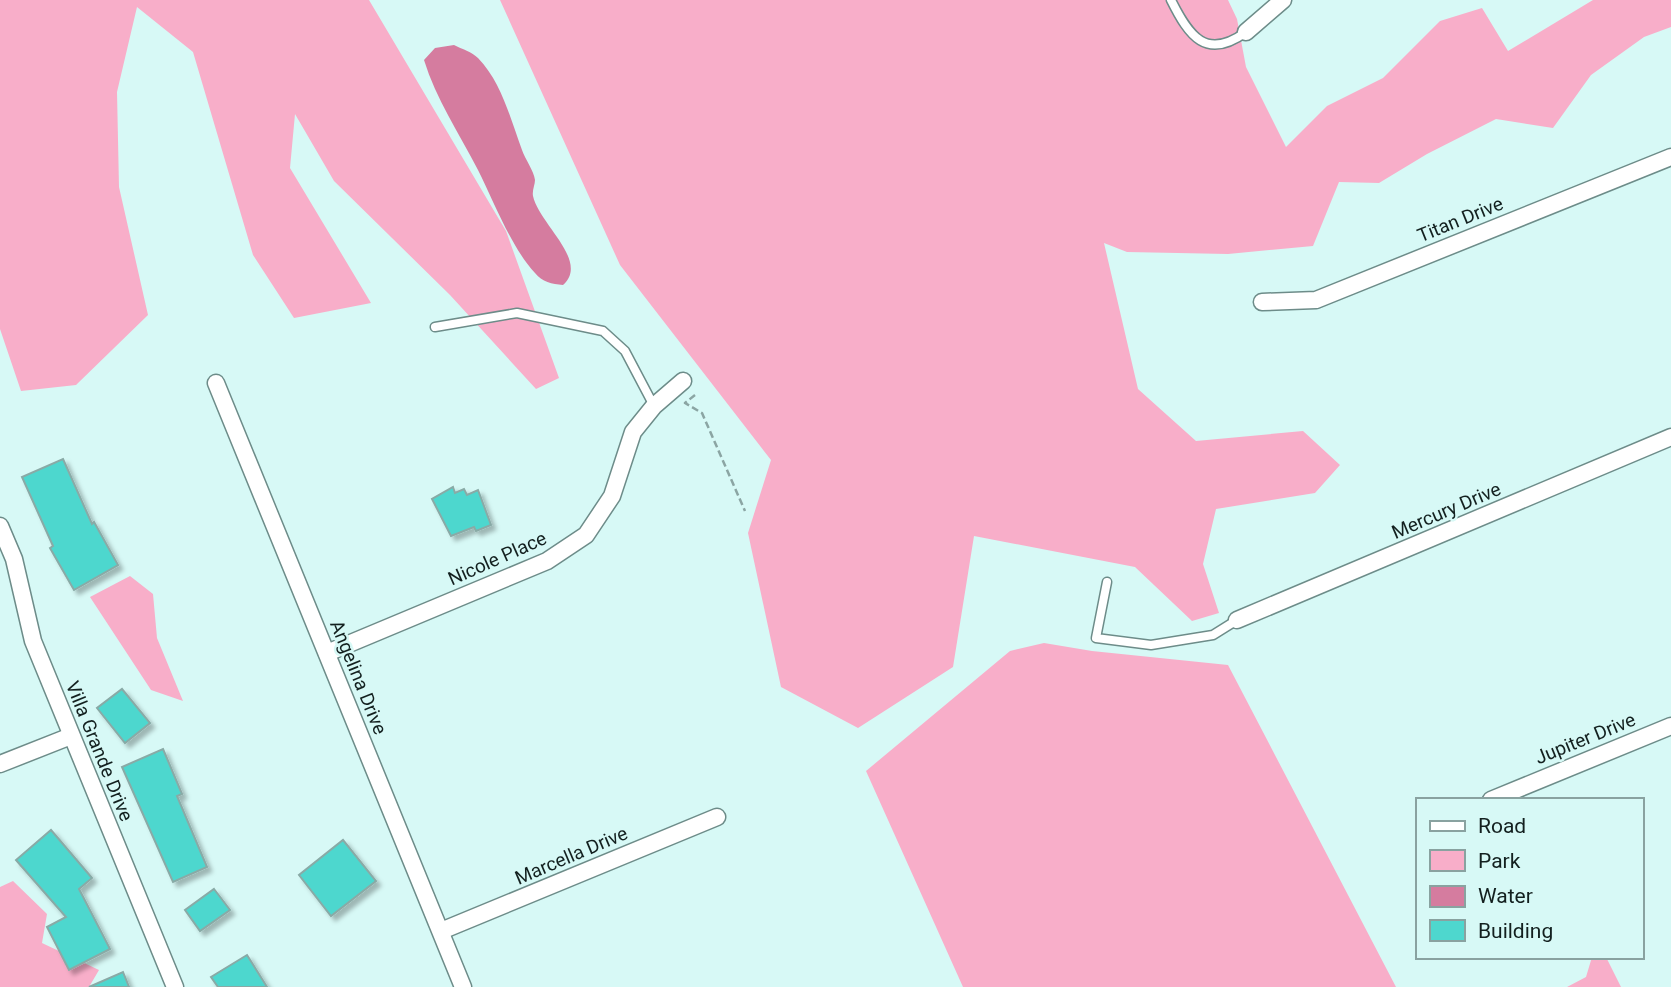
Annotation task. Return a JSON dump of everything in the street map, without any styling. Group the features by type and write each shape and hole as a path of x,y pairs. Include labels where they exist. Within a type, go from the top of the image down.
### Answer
{"street":[{"path":"1246,32 1283,0"},
{"name":"Titan Drive","path":"1262,302 1316,300 1671,157"},
{"name":"Nicole Place","path":"327,653 547,561 576,543 586,535 612,496 633,432 654,406 683,381"},
{"name":"Angelina Drive","path":"216,383 463,987"},
{"name":"Mercury Drive","path":"1237,620 1671,437"},
{"name":"Villa Grande Drive","path":"0,526 14,559 33,640 175,987"},
{"name":"Jupiter Drive","path":"1500,798 1518,794 1670,730"},
{"path":"0,764 71,736"},
{"name":"Marcella Drive","path":"440,931 717,817"}],"lane":[{"path":"1171,0 1182,22 1199,41 1215,46 1233,41 1246,32"},
{"path":"435,327 517,313 603,331 625,351 654,406"},
{"path":"1107,582 1096,638 1151,645 1213,635 1237,620"}],"path":[{"path":"695,395 685,403 702,413 746,511"}],"green space":[{"path":"0,0 369,0 506,231 559,378 536,389 450,295 334,181 295,114 290,168 371,303 294,318 253,255 193,52 137,7 117,92 119,187 148,315 76,385 21,391 0,329"},
{"path":"500,0 1228,0 1237,19 1246,67 1286,147 1327,106 1383,78 1440,21 1482,8 1508,51 1593,0 1671,0 1671,27 1644,37 1591,75 1553,128 1496,119 1427,154 1379,183 1339,182 1313,246 1228,254 1127,252 1104,243 1138,389 1196,441 1303,431 1340,465 1315,493 1216,509 1203,564 1219,613 1192,621 1135,567 974,536 953,667 858,728 781,687 748,533 771,460 620,265"},
{"path":"130,576 153,594 157,638 183,701 151,690 90,597"},
{"path":"1044,643 1092,651 1228,665 1396,987 963,987 866,771 1010,651"},
{"path":"13,881 47,914 42,943 99,970 89,987 0,987 0,887"},
{"path":"1591,959 1607,959 1621,987 1567,987 1586,977"}],"water":[{"path":"454,45 478,58 499,90 534,176 533,196 537,207 560,242 571,265 570,275 563,285 541,279 518,250 435,88 424,60 435,48"}],"building":[{"path":"63,459 92,524 94,522 118,565 74,590 50,548 53,546 22,477"},
{"path":"453,487 455,493 464,489 467,495 478,490 491,525 476,531 474,527 451,536 432,499"},
{"path":"122,689 150,723 125,743 97,708"},
{"path":"163,749 182,794 177,796 207,867 173,882 122,767"},
{"path":"51,830 92,878 79,889 110,949 69,970 47,927 66,917 16,860"},
{"path":"343,840 376,881 331,916 299,875"},
{"path":"214,889 230,910 200,931 185,910"},
{"path":"247,955 267,987 218,987 211,977"},
{"path":"123,972 129,987 89,987"}]}
